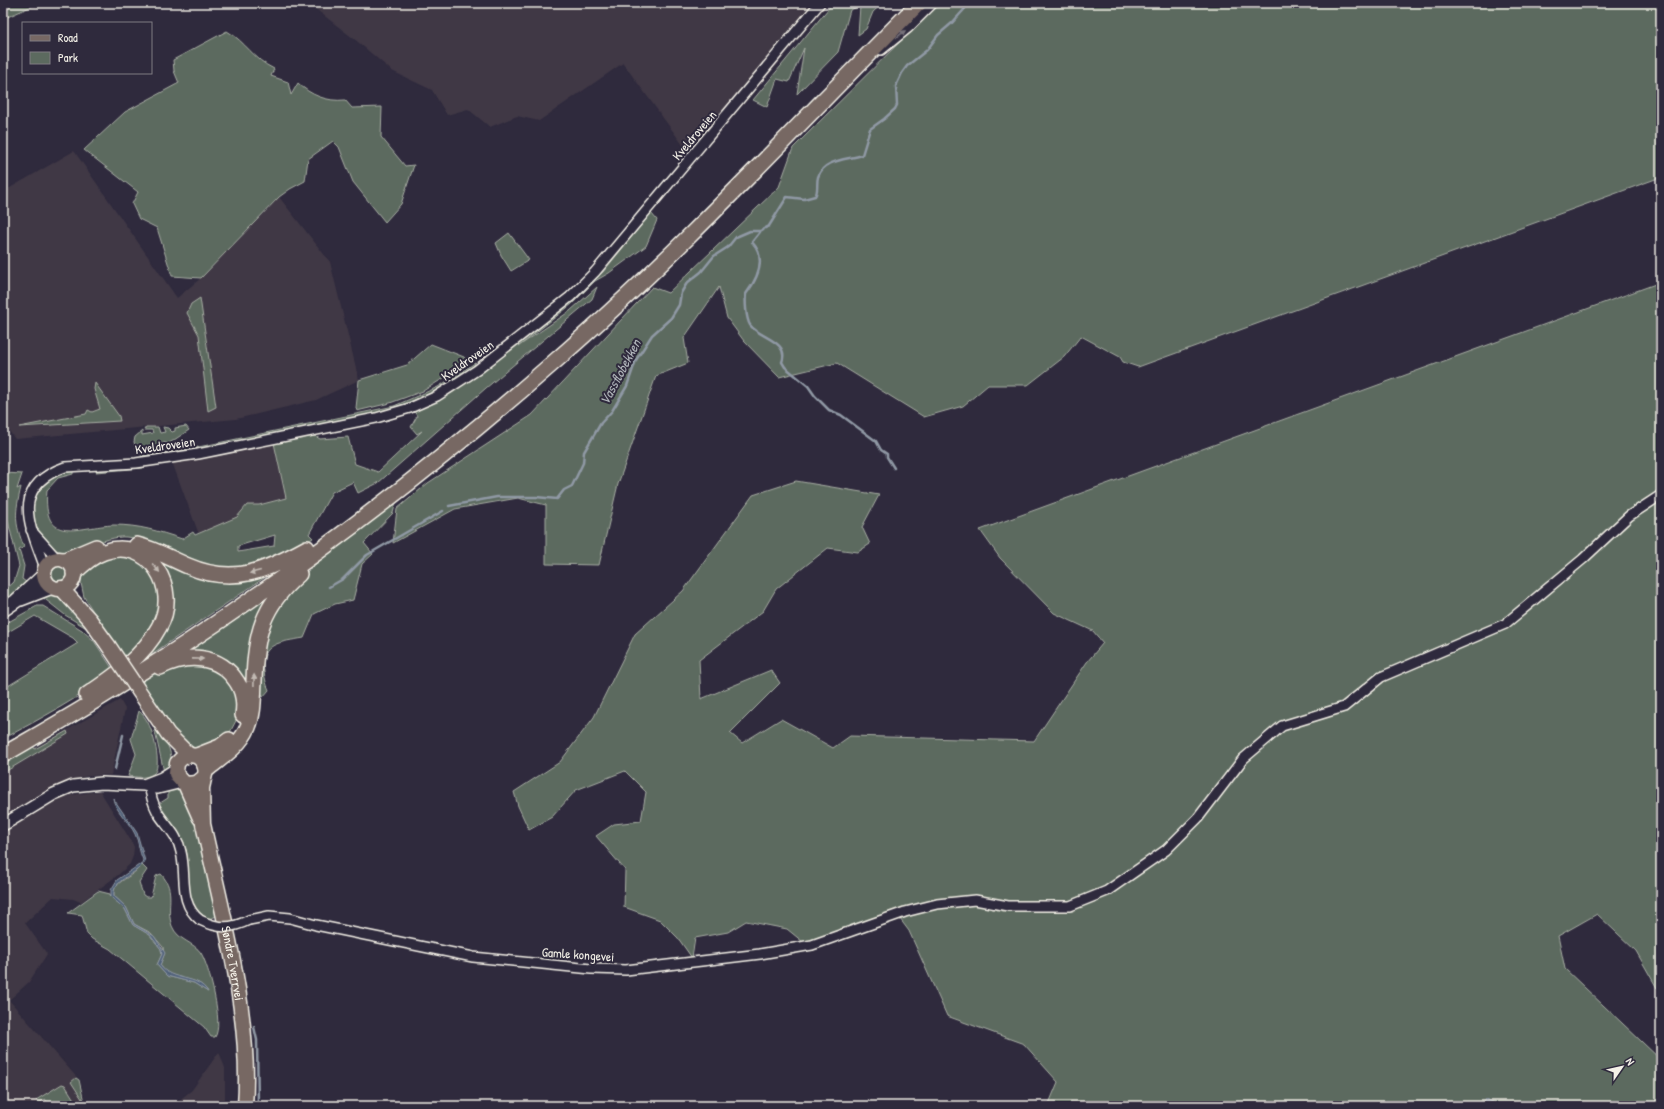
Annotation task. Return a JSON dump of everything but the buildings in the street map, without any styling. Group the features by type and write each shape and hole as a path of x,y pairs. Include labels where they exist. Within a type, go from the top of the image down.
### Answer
{"highway":[{"path":"3,749 181,640 328,537 461,434 574,337 680,238 912,3"},
{"path":"3,755 111,692 226,616 348,528 463,439 595,326 734,192 919,3"},
{"path":"204,774 236,745 248,727 253,704 256,642 267,610 278,594 348,528"},
{"path":"61,559 100,545 126,542 141,546 208,573 242,575 278,564 328,537"},
{"path":"50,721 114,676 136,657 151,641 160,626 165,610 167,595 160,572 149,560 139,553 128,550 104,552 92,558 74,576"},
{"path":"111,692 168,663 181,660 202,658 214,660 224,666 239,686 243,698 244,712 241,722 231,739 220,747 193,756"}],"main road":[{"path":"3,610 16,601 44,572 50,562 61,559 71,565 90,620"},
{"path":"44,572 46,582 57,588 90,620 168,734 193,756 203,762 203,824"},
{"path":"16,601 68,585 74,576"},
{"path":"168,734 176,766 176,774 183,783 203,824"},
{"path":"176,766 182,758 193,756"},
{"path":"183,783 193,785 204,774"},
{"name":"Søndre Tverrvei","path":"203,824 229,946 242,1018 246,1063 245,1106"}],"street":[{"name":"Kveldroveien","path":"44,572 30,529 27,507 32,492 37,484 55,470 65,467 136,463 198,454 376,418 422,403 463,380 556,309 595,272 820,3"},
{"path":"858,64 870,59 908,28 933,3"},
{"name":"Gamle kongevei","path":"147,785 158,814 177,838 184,865 186,902 190,910 200,920 209,925 223,928 269,916 290,918 316,925 473,957 590,969 626,970 760,954 812,945 905,912 937,904 975,900 1008,906 1070,906 1107,891 1166,850 1198,818 1243,759 1282,726 1344,707 1381,677 1505,624 1578,564 1629,516 1661,495"},
{"path":"30,529 61,559"},
{"path":"147,785 162,778 176,766"},
{"path":"3,825 54,794 73,786 102,783 165,787 183,783"}],"shaded area":[{"path":"308,3 829,3 712,142 683,145 623,63 539,121 517,116 490,127 468,109 447,115 432,90 392,71"},
{"path":"74,151 177,298 201,278 279,197 330,262 359,380 316,400 236,419 15,439 3,423 3,192"},
{"path":"274,443 287,498 200,537 172,462"},
{"path":"120,700 125,709 111,775 87,776 66,782 49,790 3,819 3,766"},
{"path":"100,791 134,847 130,864 118,875 81,902 73,899 53,897 25,923 47,954 29,982 9,1000 79,1080 84,1102 83,1106 3,1106 3,831 62,796"},
{"path":"219,1052 225,1068 225,1106 172,1106 192,1090"}],"green space":[{"path":"3,3 39,3 3,19"},
{"path":"833,3 883,3 873,12 866,29 858,35 860,6 850,10 838,52 797,94 804,48 789,82 777,79 767,107 753,100"},
{"path":"939,3 1661,3 1661,177 1138,367 1123,362 1120,357 1081,336 1064,357 1028,385 988,385 963,406 924,417 837,363 779,377 744,341 727,318 719,287 684,338 688,363 656,376 618,484 599,565 546,564 546,505 518,498 455,509 393,543 397,509 428,483 532,415 652,287 668,293 779,187 793,148"},
{"path":"227,31 234,35 260,60 274,69 271,76 288,82 291,95 298,83 319,97 332,100 345,100 352,108 382,107 381,137 405,166 414,165 401,204 385,222 353,182 339,147 333,141 308,159 305,181 279,197 201,278 172,276 157,228 139,219 132,204 138,192 84,150 125,112 179,83 174,71 173,60"},
{"path":"651,213 657,220 646,246 609,273 595,281 572,304 519,346 570,311 597,287 592,299 486,388 378,483 358,493 353,482 332,492 309,534 313,538 279,559 253,568 213,569 192,562 144,541 126,537 109,539 79,549 62,552 56,550 44,540 34,521 34,501 38,492 52,478 73,471 73,474 58,478 47,490 47,508 50,520 57,527 66,530 76,530 114,525 132,526 157,531 182,539 193,532 195,535 237,517 247,505 259,505 286,498 274,443 315,436 320,439 348,437 355,464 378,472 422,431 417,434 411,427 417,416 414,411 452,393 556,314 603,272","holes":["275,535 274,546 238,552 238,546"]},
{"path":"509,233 529,260 511,271 501,255 496,243"},
{"path":"1661,282 1661,984 1657,988 1636,951 1597,914 1558,936 1565,969 1661,1060 1661,1106 1048,1106 1058,1082 1024,1044 947,1016 909,931 894,911 808,946 787,929 746,921 728,932 695,938 692,958 678,938 660,920 624,907 625,870 596,836 614,824 641,821 646,792 625,771 576,790 552,817 529,830 518,806 514,792 560,762 594,717 635,634 683,591 753,495 796,481 879,495 862,527 870,544 858,552 828,548 776,589 763,611 699,660 701,699 771,670 780,683 730,733 742,743 781,719 833,748 850,736 1034,741 1087,662 1103,643 1093,631 1054,613 1000,558 980,530"},
{"path":"200,298 216,407 208,411 199,335 187,313 191,304"},
{"path":"431,344 464,357 466,361 471,361 423,391 390,403 357,411 359,380 407,365"},
{"path":"475,363 470,370 447,386 415,400 378,413 218,446 142,458 141,456 189,449 394,406 438,387"},
{"path":"95,383 119,416 120,421 19,427 86,414 88,410 92,412 100,409 94,389"},
{"path":"186,426 189,430 168,444 163,442 157,450 153,448 146,451 137,451 134,442 135,437 142,431 142,435 153,433 152,430 144,430 146,427 158,427 160,433 165,432 163,427 168,428 172,432 175,431 175,428"},
{"path":"143,468 96,472 96,470"},
{"path":"4,473 22,474 17,489 21,487 16,517 18,531 24,547 19,550 24,566 22,579 26,582 3,601 3,592 14,582 19,566 6,513 3,485"},
{"path":"396,502 393,513 364,543 373,554 362,564 353,600 335,604 314,614 304,638 280,643 269,649 263,662 265,679 269,690 263,697 258,687 266,624 292,585 325,556"},
{"path":"107,555 140,557 160,581 158,623 126,663 84,597 81,583 82,574"},
{"path":"149,555 173,563 270,574 131,668 167,619"},
{"path":"55,564 63,564 68,569 66,580 63,582 55,582 50,577 50,569"},
{"path":"278,589 251,696 237,672 173,658"},
{"path":"51,593 64,597 88,629 65,615 41,596"},
{"path":"37,606 43,606 82,630 94,641 114,671 74,699 3,739 3,689 78,643 73,638 35,616 3,635 3,625"},
{"path":"213,664 233,683 239,715 228,736 200,750 191,746 174,731 166,722 140,683 157,672 174,665"},
{"path":"139,711 149,726 154,740 157,757 156,770 153,774 147,777 128,776 136,754 131,739"},
{"path":"153,723 165,740 170,753 171,760 169,766 164,772"},
{"path":"67,731 68,734 3,773 3,761 33,746 35,749"},
{"path":"180,788 197,826 217,916 206,920 198,914 190,897 188,888 186,849 184,843 178,831 157,805 168,798 168,791"},
{"path":"142,865 147,870 139,882 143,895 146,897 151,897 156,876 161,874 166,880 170,893 170,919 172,926 178,935 198,949 204,960 208,970 217,1008 218,1020 215,1037 211,1037 204,1027 110,949 92,939 87,934 82,915 68,913 98,891 110,894 111,897 125,909 133,925 150,935 161,949 162,954 157,965 167,976 194,983 208,992 204,986 198,983 177,977 165,971 160,965 164,955 163,947 151,933 134,924 126,907 114,896 117,885"},
{"path":"76,1078 79,1080 84,1102 71,1082"},
{"path":"62,1084 65,1085 78,1106 50,1106 45,1099 39,1103 36,1100"}],"water":[{"path":"113,798 137,833 145,861 142,866 117,885 114,890 114,896 126,907 134,924 154,936 165,953 160,965 171,974 204,986 208,992 194,983 167,976 157,965 162,954 161,949 150,935 133,925 125,909 111,897 111,890 117,880 142,863 143,860 135,834 116,807"},
{"path":"1485,1099 1493,1102 1495,1105 1481,1106"}],"waterway":[{"name":"Vassflobekken","path":"449,506 497,497 536,497 557,499 564,490 572,486 583,463 584,452 601,423 612,411 627,386 636,360 652,335 671,318 679,305 681,293 687,283 701,272 714,256 728,247 736,237 750,231 760,231 769,226 787,197 804,199 815,196 818,177 825,167 837,161 862,155 870,129 884,119 895,109 897,105 896,86 902,73 907,66 927,50 938,35 952,23 970,3"},
{"path":"760,232 752,242 757,248 759,255 759,268 757,275 746,294 746,310 750,325 778,344 782,349 782,362 785,367 808,386 815,396 829,410 841,415 876,441 881,450 887,454 887,457 894,468"},
{"name":"Vassflobekken","path":"329,587 343,579 367,555 443,511"},
{"path":"115,769 123,735"},
{"path":"254,1027 257,1040 258,1106"}]}
